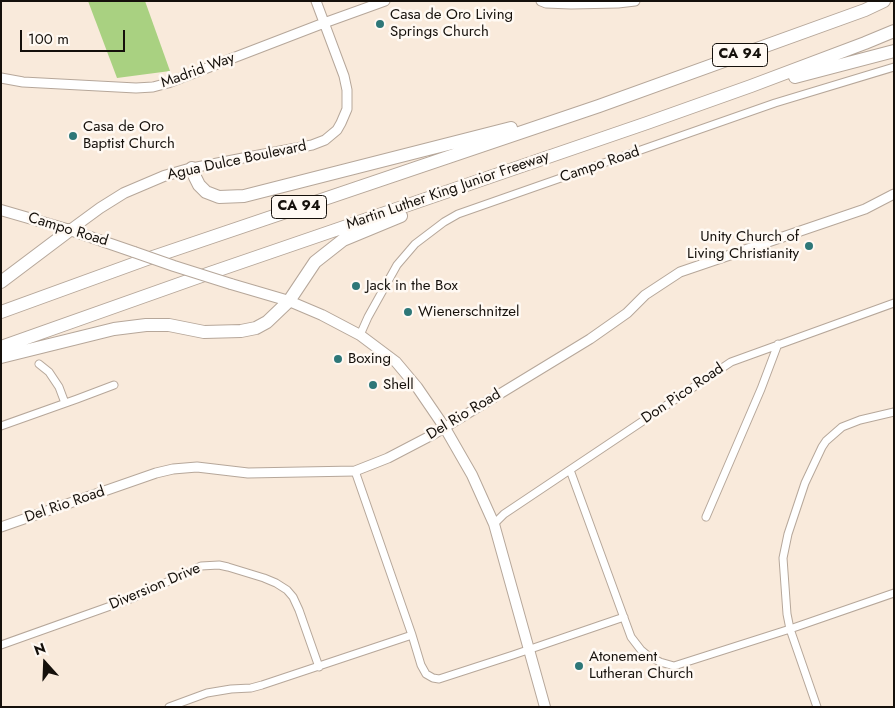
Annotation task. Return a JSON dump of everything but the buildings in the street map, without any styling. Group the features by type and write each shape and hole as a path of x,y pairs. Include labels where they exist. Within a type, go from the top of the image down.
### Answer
{"highway":[{"name":"CA 94","path":"1,312 147,259 599,106 883,2"},
{"name":"Martin Luther King Junior Freeway","path":"1,347 751,86 894,31"},
{"path":"751,86 894,51"},
{"path":"192,168 194,177 206,192 220,197 244,196 599,106"},
{"path":"1,357 114,329 138,326 169,325 204,332 241,331 256,328 267,322 289,301 315,262 343,240 572,148"},
{"path":"1,282 70,230"}],"main road":[{"name":"Agua Dulce Boulevard","path":"70,230 124,193 164,176 192,168"},
{"name":"Campo Road","path":"1,210 70,230 174,266 289,301 322,315 360,335 396,362 417,387 445,428 472,474 494,524 545,707"}],"street":[{"name":"Agua Dulce Boulevard","path":"192,168 312,145 325,140 337,130 347,109 347,90 344,76 316,1"},
{"name":"Madrid Way","path":"1,78 41,83 136,88 153,87 385,1"},
{"path":"541,1 571,4 618,4 635,1"},
{"name":"Campo Road","path":"360,335 368,317 398,265 414,244 458,214 775,103 894,67"},
{"name":"Del Rio Road","path":"1,527 156,473 173,469 197,468 248,473 355,471 388,458 445,428 590,339 627,312 645,295 680,272 865,208 894,194"},
{"name":"Don Pico Road","path":"494,524 504,514 731,362 894,303"},
{"path":"706,518 778,344"},
{"path":"39,364 49,372 59,387 65,403"},
{"path":"1,426 114,384"},
{"path":"817,707 790,629 786,607 783,558 792,519 804,483 826,441 842,427 860,420 894,412"},
{"path":"570,470 632,637 641,650 653,659 674,666 894,593"},
{"path":"355,471 421,665 426,674 433,678 439,678 529,650 624,617"},
{"name":"Diversion Drive","path":"1,645 133,598 201,566 219,565 228,566 264,578 287,590 293,597 299,610 319,667"},
{"path":"169,707 207,693 262,686 412,635"},
{"path":"190,699 193,707"}],"green space":[{"path":"88,1 145,1 170,71 117,78"}],"place":[{"name":"Casa de Oro Living Springs Church","path":"380,24"},
{"name":"Casa de Oro Baptist Church","path":"73,136"},
{"name":"Unity Church of Living Christianity","path":"809,246"},
{"name":"Jack in the Box","path":"356,286"},
{"name":"Wienerschnitzel","path":"408,312"},
{"name":"Boxing","path":"338,359"},
{"name":"Shell","path":"373,385"},
{"name":"Atonement Lutheran Church","path":"579,666"}]}
